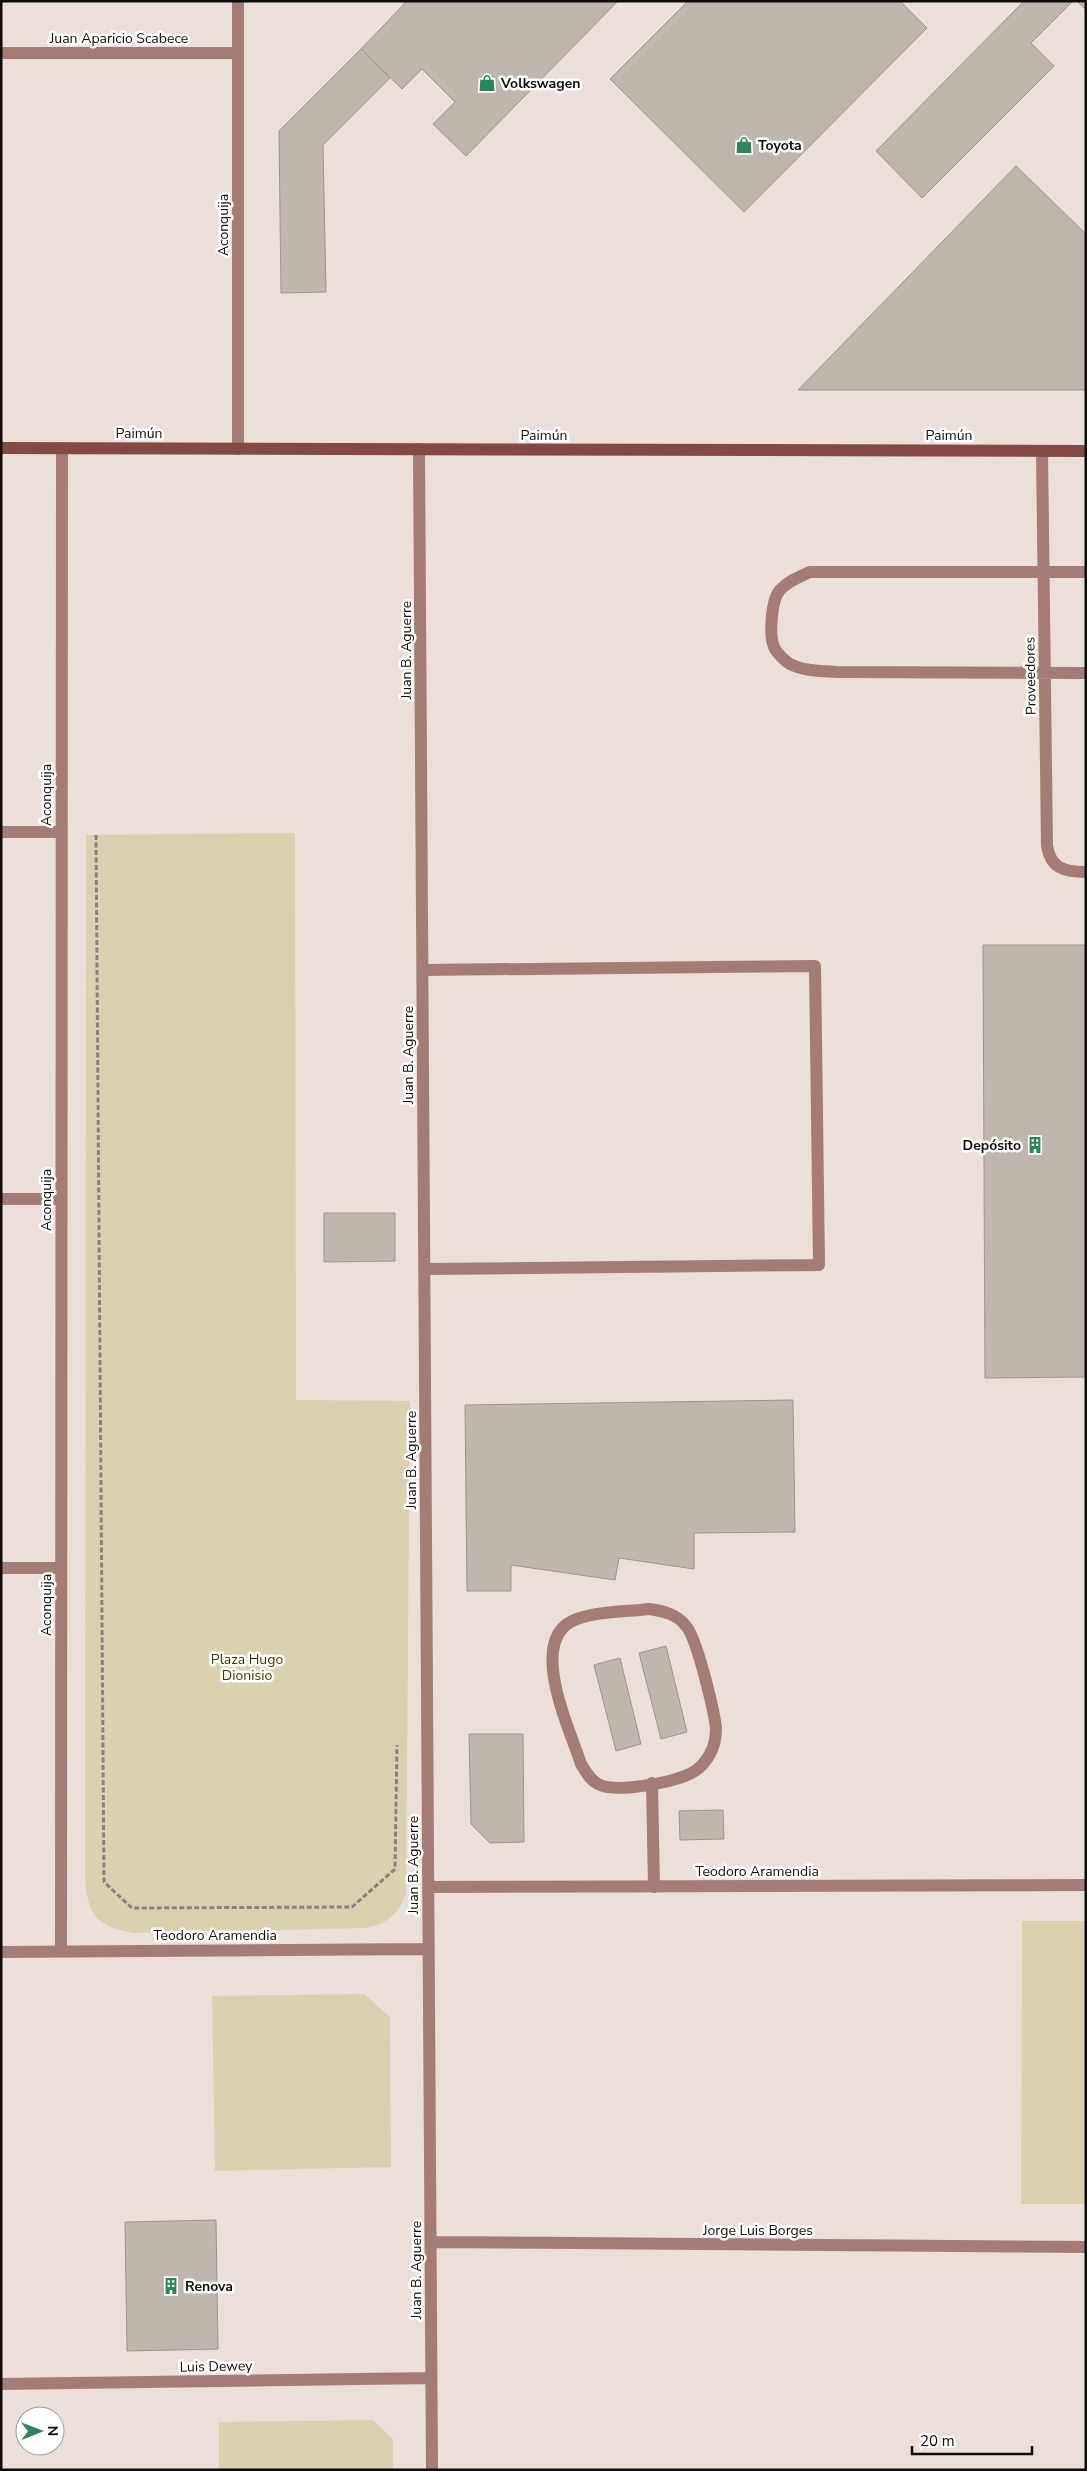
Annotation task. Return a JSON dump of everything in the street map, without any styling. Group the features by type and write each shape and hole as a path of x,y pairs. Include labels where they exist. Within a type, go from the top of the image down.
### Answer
{"street":[{"name":"Aconquija","path":"238,1 238,448"},
{"name":"Juan Aparicio Scabece","path":"1,53 238,53"},
{"name":"Paimún","path":"1,448 1086,451"},
{"name":"Aconquija","path":"61,1951 60,832 62,448"},
{"name":"Juan B. Aguerre","path":"419,450 432,2470"},
{"name":"Proveedores","path":"1042,450 1048,855 1054,865 1062,870 1086,872"},
{"path":"1086,572 810,572 792,580 778,592 773,608 772,626 774,647 789,664 810,670 836,672 1086,674"},
{"path":"1,832 60,832"},
{"path":"422,970 815,966 819,1265 424,1269"},
{"path":"1,1199 61,1199"},
{"path":"1,1568 61,1568"},
{"path":"649,1609 663,1611 676,1616 687,1626 694,1639 716,1728 715,1739 707,1758 694,1771 652,1783 621,1790 598,1784 588,1777 581,1764 554,1678 551,1662 551,1648 556,1636 564,1625 576,1619 649,1609"},
{"path":"652,1783 654,1886"},
{"name":"Teodoro Aramendia","path":"429,1887 1086,1885"},
{"name":"Teodoro Aramendia","path":"1,1952 429,1949"},
{"name":"Jorge Luis Borges","path":"431,2242 1086,2247"},
{"name":"Luis Dewey","path":"1,2384 431,2378"}],"path":[{"path":"96,835 104,1882 132,1908 352,1907 395,1869 397,1739"}],"green space":[{"name":"Plaza Hugo Dionisio","path":"295,833 296,1400 410,1401 406,1894 399,1908 391,1917 380,1924 365,1928 134,1933 112,1927 97,1918 89,1903 85,1880 86,835"},
{"path":"1022,1921 1086,1921 1086,2204 1021,2204"},
{"path":"364,1994 390,2017 391,2167 215,2171 212,1996"},
{"path":"373,2420 393,2439 393,2470 219,2470 219,2422"}],"building":[{"name":"Volkswagen","path":"407,1 618,1 466,156 433,124 455,102 422,69 402,89 361,49"},
{"name":"Toyota","path":"688,1 900,1 927,28 744,212 610,79"},
{"path":"1024,1 1073,1 1031,43 1054,66 922,198 876,151"},
{"path":"1077,1 1086,1 1086,10"},
{"path":"361,49 390,78 323,145 326,292 281,293 279,131"},
{"path":"1016,166 1086,234 1086,390 798,390"},
{"name":"Depósito","path":"983,945 1086,945 1086,1377 985,1378"},
{"path":"324,1213 395,1213 395,1261 324,1262"},
{"path":"793,1400 795,1532 694,1533 694,1569 619,1558 615,1580 511,1565 511,1591 467,1591 465,1405"},
{"path":"666,1646 687,1732 661,1739 639,1653"},
{"path":"620,1658 641,1744 616,1751 594,1665"},
{"path":"469,1734 523,1734 524,1842 490,1843 471,1824"},
{"path":"723,1810 724,1839 680,1840 679,1811"},
{"name":"Renova","path":"216,2220 218,2349 127,2351 125,2222"}],"place":[{"name":"Volkswagen","path":"487,83"},
{"name":"Toyota","path":"744,145"},
{"name":"Depósito","path":"1035,1145"},
{"name":"Renova","path":"171,2286"}]}
